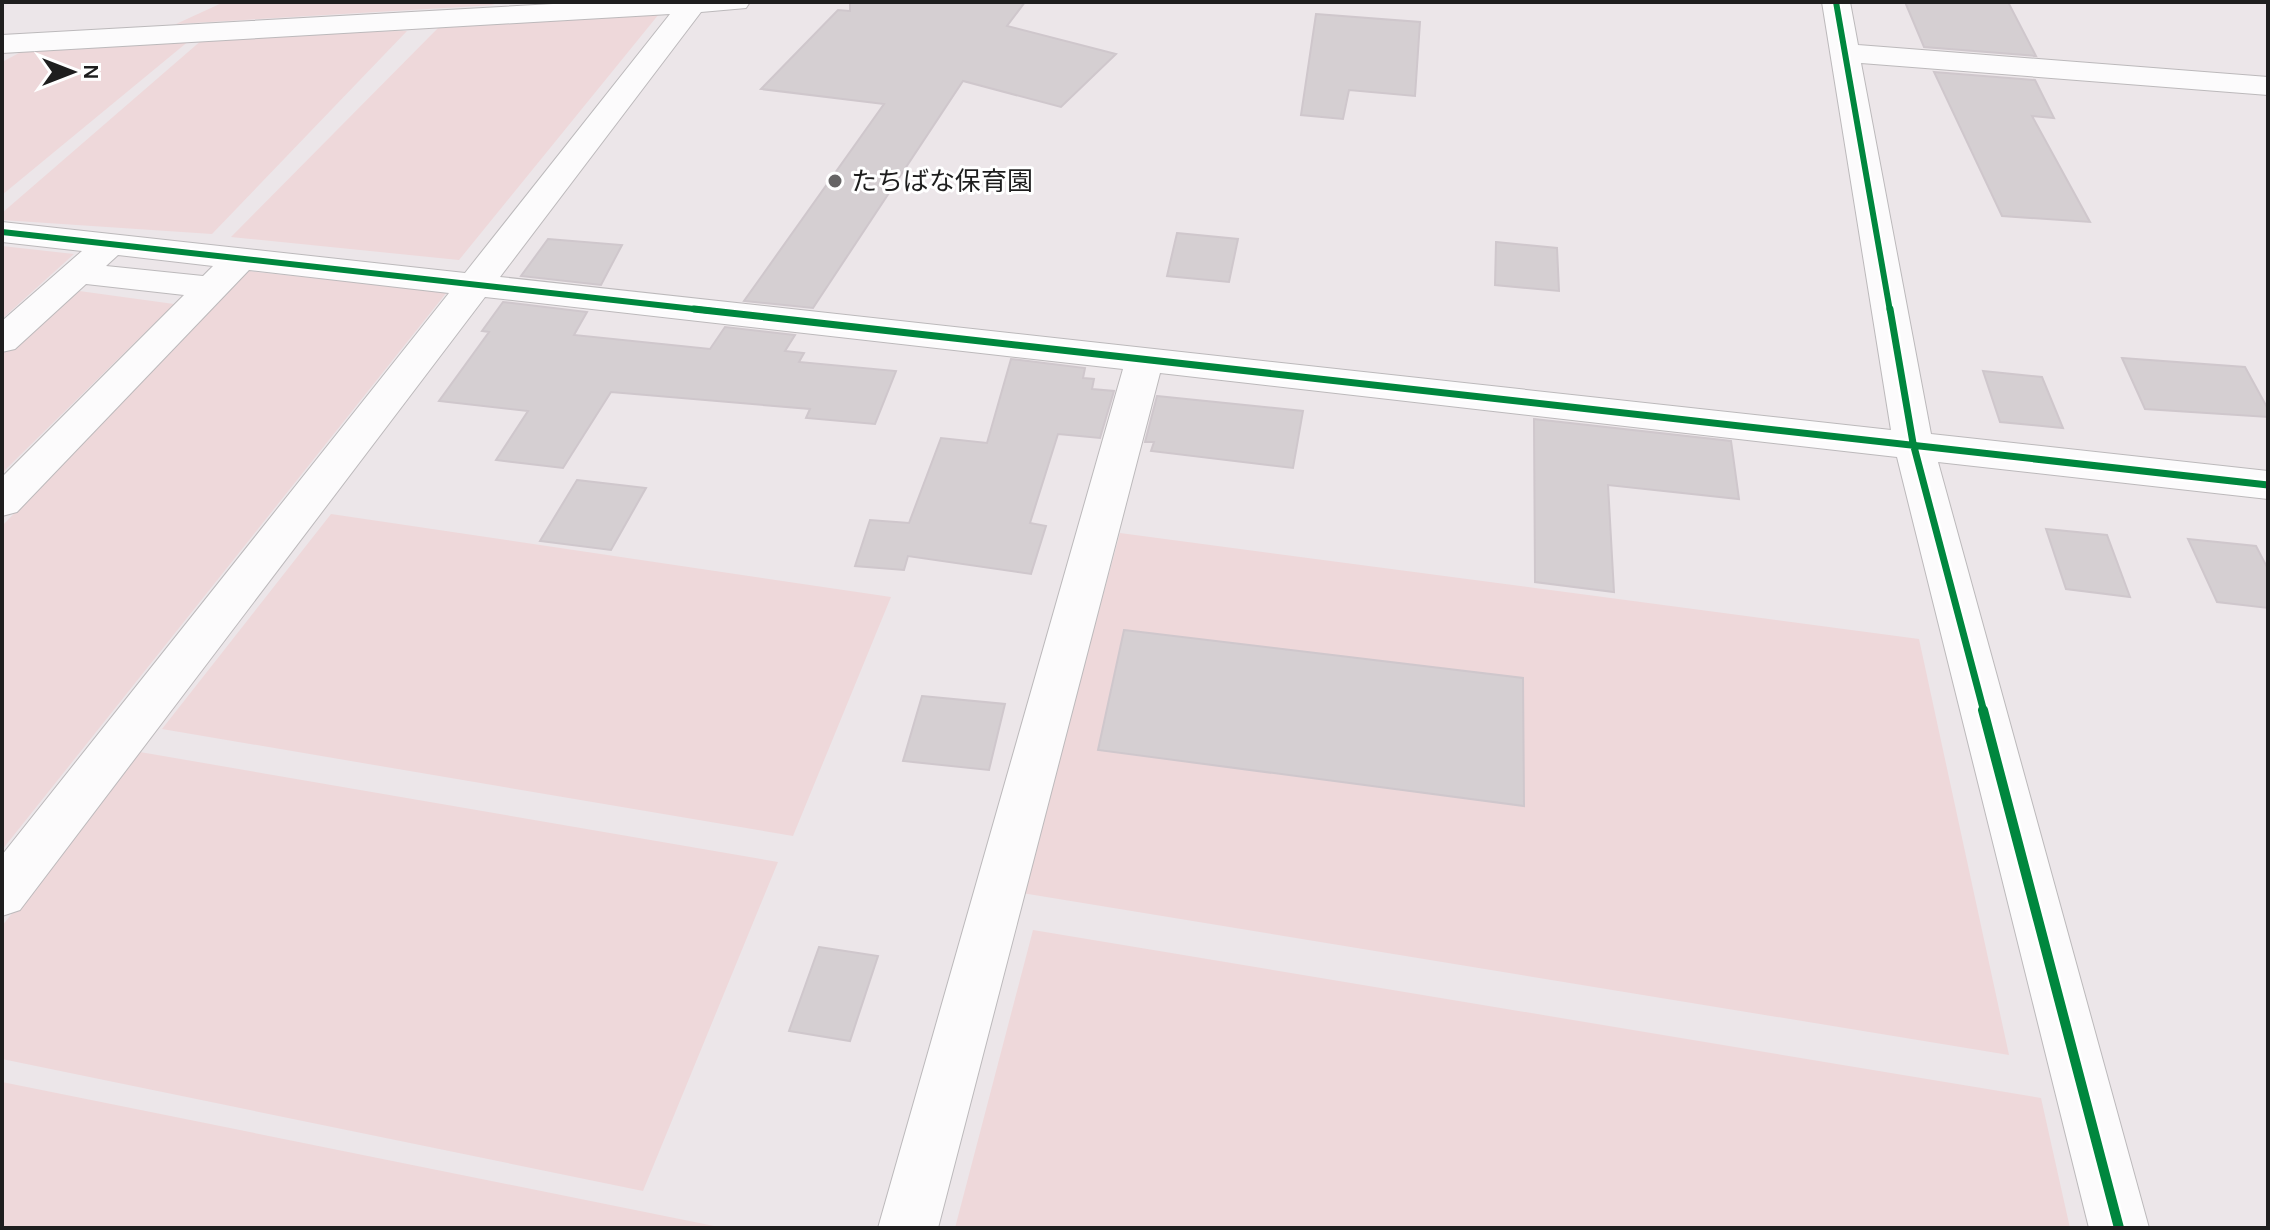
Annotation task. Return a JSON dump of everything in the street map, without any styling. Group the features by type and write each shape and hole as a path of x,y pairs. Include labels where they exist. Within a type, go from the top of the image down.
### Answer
{"street":[{"path":"2,57 16,44 736,2"},
{"path":"1836,2 1913,443 2119,1228"},
{"path":"4,888 692,5"},
{"path":"138,37 201,8"},
{"path":"1845,53 2268,86"},
{"path":"2,232 2268,485"},
{"path":"2,341 110,244"},
{"path":"2,502 241,258"},
{"path":"78,273 212,288"},
{"path":"908,1228 1145,359"}],"shaded area":[{"path":"224,2 484,2 495,5 176,24"},
{"path":"659,14 459,260 231,237 440,26"},
{"path":"407,31 212,234 2,220 2,213 210,33"},
{"path":"190,40 2,195 2,62 23,51"},
{"path":"2,246 74,254 2,319"},
{"path":"248,271 447,292 2,850 2,526"},
{"path":"72,290 174,304 2,473 2,355"},
{"path":"331,514 891,597 793,836 162,729"},
{"path":"1120,533 1919,639 2009,1055 1022,893"},
{"path":"140,752 778,862 643,1191 2,1059 2,926"},
{"path":"1033,930 2041,1098 2070,1228 955,1228"},
{"path":"2,1082 724,1228 2,1228"}],"building":[{"path":"850,2 1025,2 1007,26 1116,54 1061,107 963,81 813,308 744,301 884,104 761,89 838,10 850,11"},
{"path":"1905,2 2008,2 2036,56 1924,47"},
{"path":"1316,14 1420,22 1415,96 1349,90 1343,119 1301,115"},
{"path":"1934,72 2035,80 2054,118 2032,116 2090,222 2002,216"},
{"path":"1177,233 1238,239 1229,282 1167,276"},
{"path":"548,239 622,245 601,285 521,276"},
{"path":"1496,242 1557,248 1559,291 1495,285"},
{"path":"503,302 587,312 574,335 710,349 725,327 795,335 785,351 804,353 799,362 896,371 875,424 806,418 810,409 611,392 563,468 496,460 528,411 439,401 489,332 482,331"},
{"path":"2122,358 2245,367 2268,409 2268,417 2145,409"},
{"path":"1011,359 1085,368 1083,378 1094,379 1092,389 1114,391 1100,438 1058,434 1030,523 1046,526 1031,574 908,556 904,570 855,566 870,520 909,523 941,438 987,443"},
{"path":"1983,371 2042,377 2063,428 2000,422"},
{"path":"1157,396 1303,411 1293,468 1151,451 1154,442 1145,442"},
{"path":"1534,419 1731,441 1739,499 1608,485 1614,592 1535,582"},
{"path":"577,480 646,488 611,550 540,541"},
{"path":"2046,529 2107,535 2130,597 2066,589"},
{"path":"2188,539 2256,546 2268,569 2268,608 2217,602"},
{"path":"1124,630 1523,678 1524,806 1098,750"},
{"path":"922,696 1005,704 989,770 903,761"},
{"path":"819,947 878,956 850,1041 789,1031"}],"cycle path":[{"path":"1836,2 1913,443 2119,1228"},
{"path":"2,232 2268,485"}],"place":[{"name":"たちばな保育園","path":"835,181"}]}
